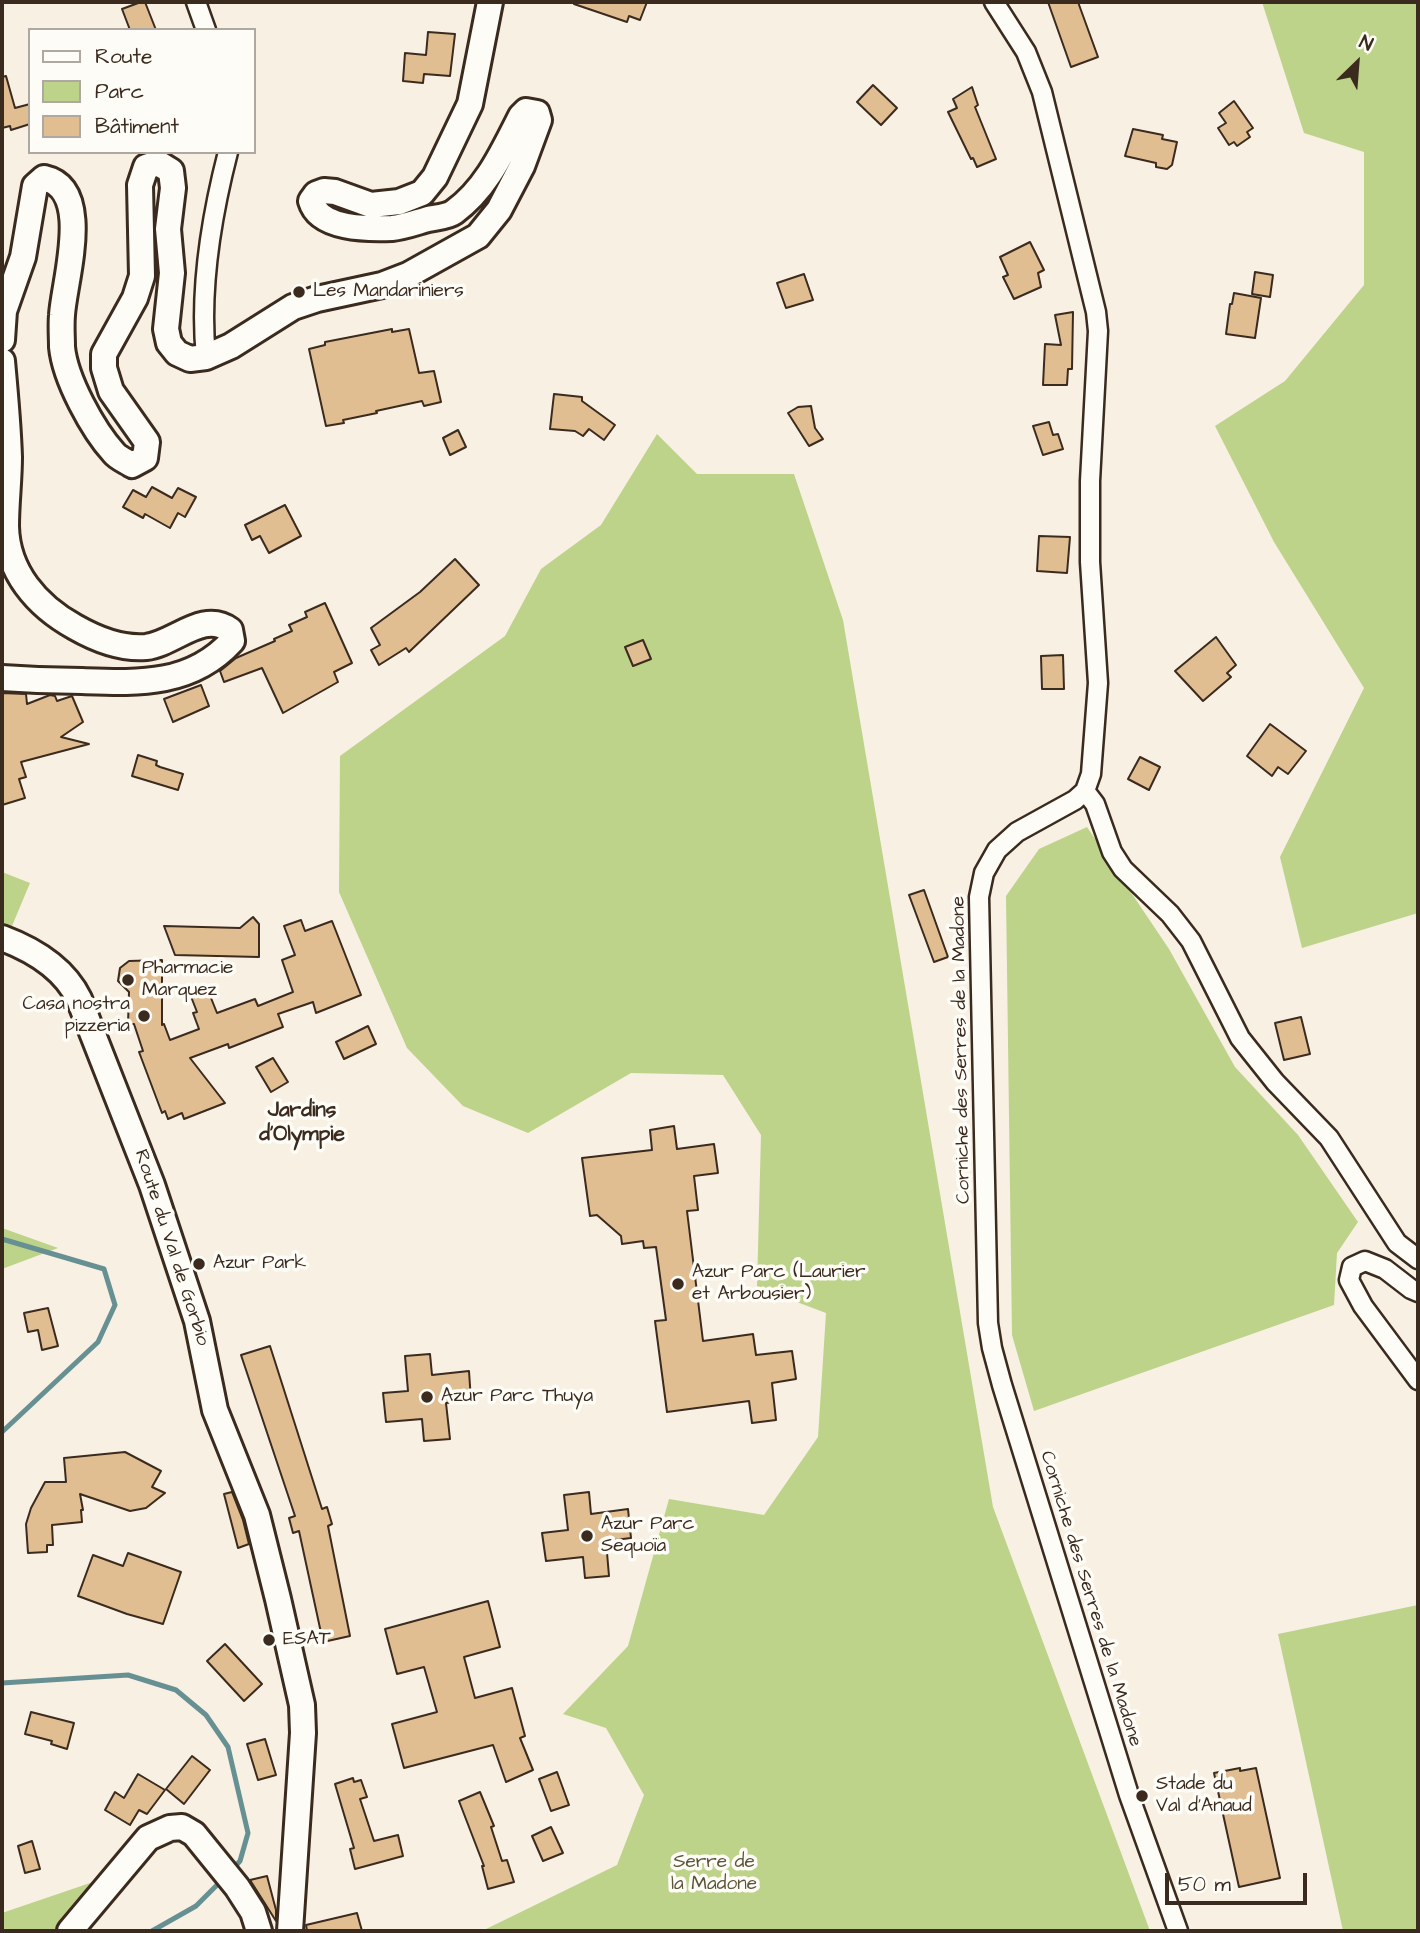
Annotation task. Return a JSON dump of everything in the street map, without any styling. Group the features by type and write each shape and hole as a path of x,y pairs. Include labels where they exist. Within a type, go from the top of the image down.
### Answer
{"street":[{"path":"196,2 205,28"},
{"path":"2,340 4,312 23,257 34,186 44,178 54,180 64,189 71,208 73,245 62,316 62,351 89,417 115,455 132,465 145,458 147,442 111,391 104,368 104,354 135,298 142,275 140,185 146,167 158,163 171,171 173,188 168,229 172,273 166,329 169,344 177,353 190,359 206,357 231,346 293,306 382,285 408,275 478,236 499,210 522,166 540,120 537,113 531,111 521,116 478,191 451,214 392,228 340,225 322,218 313,209 311,201 316,194 324,191 371,205 399,202 422,193 435,177 470,104 490,2"},
{"path":"994,2 1026,52 1042,92 1096,312 1098,331 1090,481 1090,562 1098,683 1091,774 1085,791 1095,804 1112,852 1123,869 1170,914 1191,942 1240,1038 1275,1082 1329,1138 1397,1243 1418,1259"},
{"path":"206,357 203,333 207,266 217,197 228,154"},
{"path":"2,361 9,459 6,529 10,555 21,578 38,600 59,618 88,634 121,646 148,647 206,623 221,623 230,629 232,641 219,655 200,666 172,677 144,683 2,678"},
{"name":"Corniche des Serres de la Madone","path":"1085,791 1075,800 1017,832 998,850 985,873 979,897 988,1323 1002,1385 1125,1782 1178,1931"},
{"name":"Route du Val de Gorbio","path":"2,939 24,947 49,963 71,984 79,999 127,1118 178,1258 202,1338 215,1410 257,1515 302,1704 303,1733 290,1931"},
{"path":"1418,1292 1385,1269 1365,1261 1352,1267 1349,1280 1363,1306 1418,1380"},
{"path":"70,1931 148,1838 170,1828 182,1827 194,1834 237,1887 253,1912 259,1931"}],"green space":[{"path":"1262,2 1418,2 1418,913 1302,948 1280,857 1364,688 1274,542 1215,426 1285,381 1364,285 1364,152 1304,133"},
{"name":"Serre de la Madone","path":"657,434 697,474 794,474 843,620 993,1507 1150,1931 482,1931 617,1865 644,1795 606,1728 563,1714 628,1646 669,1499 764,1515 818,1437 826,1313 757,1287 761,1135 723,1075 631,1073 528,1133 463,1106 407,1048 339,892 340,756 505,636 541,569 601,525"},
{"path":"1087,827 1169,949 1235,1067 1298,1135 1358,1222 1337,1253 1334,1305 1034,1411 1012,1335 1006,896 1039,849"},
{"path":"2,872 30,883 12,926 2,922"},
{"path":"2,1228 58,1248 2,1269"},
{"path":"1418,1605 1418,1931 1343,1931 1278,1634"},
{"path":"93,1882 77,1931 2,1931 2,1913"}],"building":[{"path":"145,2 155,28 129,28 122,9"},
{"path":"647,2 640,20 629,16 627,22 574,4"},
{"path":"1048,2 1078,2 1098,57 1071,67"},
{"path":"428,32 455,34 450,76 424,74 423,83 403,81 405,53 426,55"},
{"path":"6,76 15,108 28,105 28,125 11,130 10,126 2,128 2,77"},
{"path":"873,85 897,108 881,125 857,102"},
{"path":"972,87 978,105 975,107 996,159 977,167 948,112 957,108 953,99"},
{"path":"1234,101 1253,128 1247,132 1250,137 1237,146 1234,142 1229,145 1218,128 1226,123 1219,113"},
{"path":"1133,129 1163,135 1162,139 1177,142 1172,165 1167,169 1156,167 1156,163 1125,156"},
{"path":"1030,242 1044,270 1038,273 1041,287 1014,299 1003,277 1008,275 1000,257"},
{"path":"1255,272 1273,275 1270,297 1252,294"},
{"path":"804,274 813,300 786,308 777,283"},
{"path":"1234,293 1261,298 1255,338 1226,334"},
{"path":"1073,312 1072,369 1068,369 1067,385 1043,385 1045,344 1061,345 1055,315"},
{"path":"392,329 392,332 409,329 419,373 434,371 441,402 424,406 422,401 326,426 309,349 325,345 325,342"},
{"path":"554,394 582,397 582,401 615,425 604,440 589,429 583,436 575,431 550,429"},
{"path":"811,406 815,428 823,439 809,446 788,413 798,407"},
{"path":"1049,422 1053,435 1058,434 1063,449 1043,455 1033,426"},
{"path":"458,430 466,447 450,455 443,438"},
{"path":"152,487 172,498 178,488 196,497 185,517 178,513 170,528 145,514 143,518 123,507 133,490 146,497"},
{"path":"285,505 301,536 269,553 260,536 252,540 245,525"},
{"path":"1039,536 1070,537 1067,573 1037,571"},
{"path":"455,559 479,585 409,652 406,648 379,665 371,650 380,645 371,628 420,592"},
{"path":"325,603 352,663 334,672 338,682 283,713 262,668 224,682 220,671 236,658 292,631 289,625 307,617 305,612"},
{"path":"1216,637 1236,665 1227,673 1231,677 1203,701 1175,671"},
{"path":"643,640 651,659 633,666 625,647"},
{"path":"1063,655 1064,689 1042,689 1041,656"},
{"path":"201,685 209,706 173,722 164,699"},
{"path":"2,693 26,694 27,704 50,695 55,696 57,701 72,696 83,722 61,737 89,744 21,762 26,777 19,779 25,798 2,805"},
{"path":"1270,724 1306,751 1288,774 1278,767 1272,776 1247,756"},
{"path":"138,755 157,761 156,765 160,767 183,774 178,790 132,776"},
{"path":"1140,757 1160,767 1149,790 1128,779"},
{"path":"924,890 948,957 934,962 909,895"},
{"path":"253,917 259,924 259,957 175,955 164,926 240,928"},
{"path":"301,920 305,931 332,921 361,995 316,1013 313,1002 278,1014 283,1027 229,1048 228,1044 190,1058 225,1103 184,1119 182,1113 168,1119 165,1111 162,1113 139,1052 143,1051 134,1024 128,1024 129,992 118,981 120,968 129,961 162,960 162,1025 164,1024 170,1040 199,1029 193,1013 197,1012 190,994 207,988 217,1013 255,999 258,1006 293,992 282,960 295,955 284,926"},
{"path":"1301,1017 1310,1054 1284,1060 1275,1023"},
{"path":"368,1026 376,1044 344,1059 336,1042"},
{"path":"273,1058 288,1082 271,1092 256,1067"},
{"name":"Azur Parc (Laurier et Arbousier)","path":"674,1126 677,1149 714,1144 718,1173 694,1176 698,1210 687,1211 703,1341 753,1334 756,1355 792,1351 796,1379 772,1383 776,1420 752,1423 749,1401 667,1412 655,1321 666,1320 656,1247 644,1248 643,1241 622,1244 621,1236 597,1215 590,1216 582,1158 652,1150 650,1130"},
{"path":"48,1308 58,1346 42,1350 38,1330 28,1332 24,1313"},
{"path":"270,1346 322,1509 327,1507 332,1524 328,1526 350,1636 323,1642 299,1531 293,1533 289,1518 295,1516 241,1355"},
{"name":"Azur Parc Thuya","path":"430,1354 432,1375 469,1371 471,1401 446,1403 450,1439 424,1441 422,1419 386,1422 383,1393 408,1391 405,1356"},
{"path":"125,1452 161,1471 152,1487 165,1493 146,1508 130,1511 80,1494 82,1522 52,1525 53,1545 47,1545 47,1552 28,1553 26,1524 31,1508 45,1482 66,1482 64,1458"},
{"path":"232,1492 249,1544 238,1548 224,1494"},
{"name":"Azur Parc Sequoïa","path":"589,1492 591,1514 628,1509 631,1538 606,1541 609,1576 585,1578 583,1557 546,1561 542,1533 568,1530 564,1495"},
{"path":"128,1553 181,1572 163,1624 78,1596 93,1555 123,1566"},
{"path":"488,1601 500,1647 464,1657 475,1698 512,1688 525,1736 520,1738 533,1770 506,1782 493,1745 404,1768 392,1724 437,1712 424,1667 397,1674 385,1629"},
{"path":"225,1644 262,1684 244,1701 207,1661"},
{"path":"31,1712 74,1723 67,1749 51,1744 52,1741 25,1734"},
{"path":"265,1739 276,1775 258,1780 247,1744"},
{"path":"192,1756 210,1770 184,1804 166,1789"},
{"path":"1240,1768 1240,1771 1256,1768 1280,1878 1239,1887 1214,1773"},
{"path":"557,1772 569,1805 551,1811 539,1779"},
{"path":"138,1774 165,1790 147,1814 139,1810 130,1825 105,1810 115,1792 124,1798"},
{"path":"353,1778 354,1782 361,1780 367,1797 360,1799 374,1841 398,1835 403,1856 355,1869 350,1849 354,1848 335,1784"},
{"path":"480,1792 494,1826 491,1827 502,1861 507,1860 514,1882 488,1889 484,1866 459,1801"},
{"path":"551,1827 563,1853 543,1861 532,1836"},
{"path":"32,1841 40,1869 25,1873 18,1846"},
{"path":"267,1876 276,1910 276,1921 250,1880"},
{"path":"357,1913 362,1931 307,1931 306,1925"}],"waterway":[{"path":"2,1239 104,1269 115,1305 98,1342 2,1432"},
{"path":"2,1683 128,1675 176,1690 206,1715 228,1747 248,1833 240,1861 231,1871"},
{"path":"152,1931 196,1906 222,1880"}],"place":[{"name":"Les Mandariniers","path":"299,292"},
{"name":"Pharmacie Marquez","path":"128,980"},
{"name":"Casa nostra pizzeria","path":"144,1016"},
{"name":"Azur Park","path":"199,1264"},
{"name":"Azur Parc (Laurier et Arbousier)","path":"678,1284"},
{"name":"Azur Parc Thuya","path":"427,1397"},
{"name":"Azur Parc Sequoïa","path":"587,1536"},
{"name":"ESAT","path":"269,1640"},
{"name":"Stade du Val d'Anaud","path":"1142,1796"}],"district":[{"name":"Jardins d'Olympie","path":"302,1124"}]}
